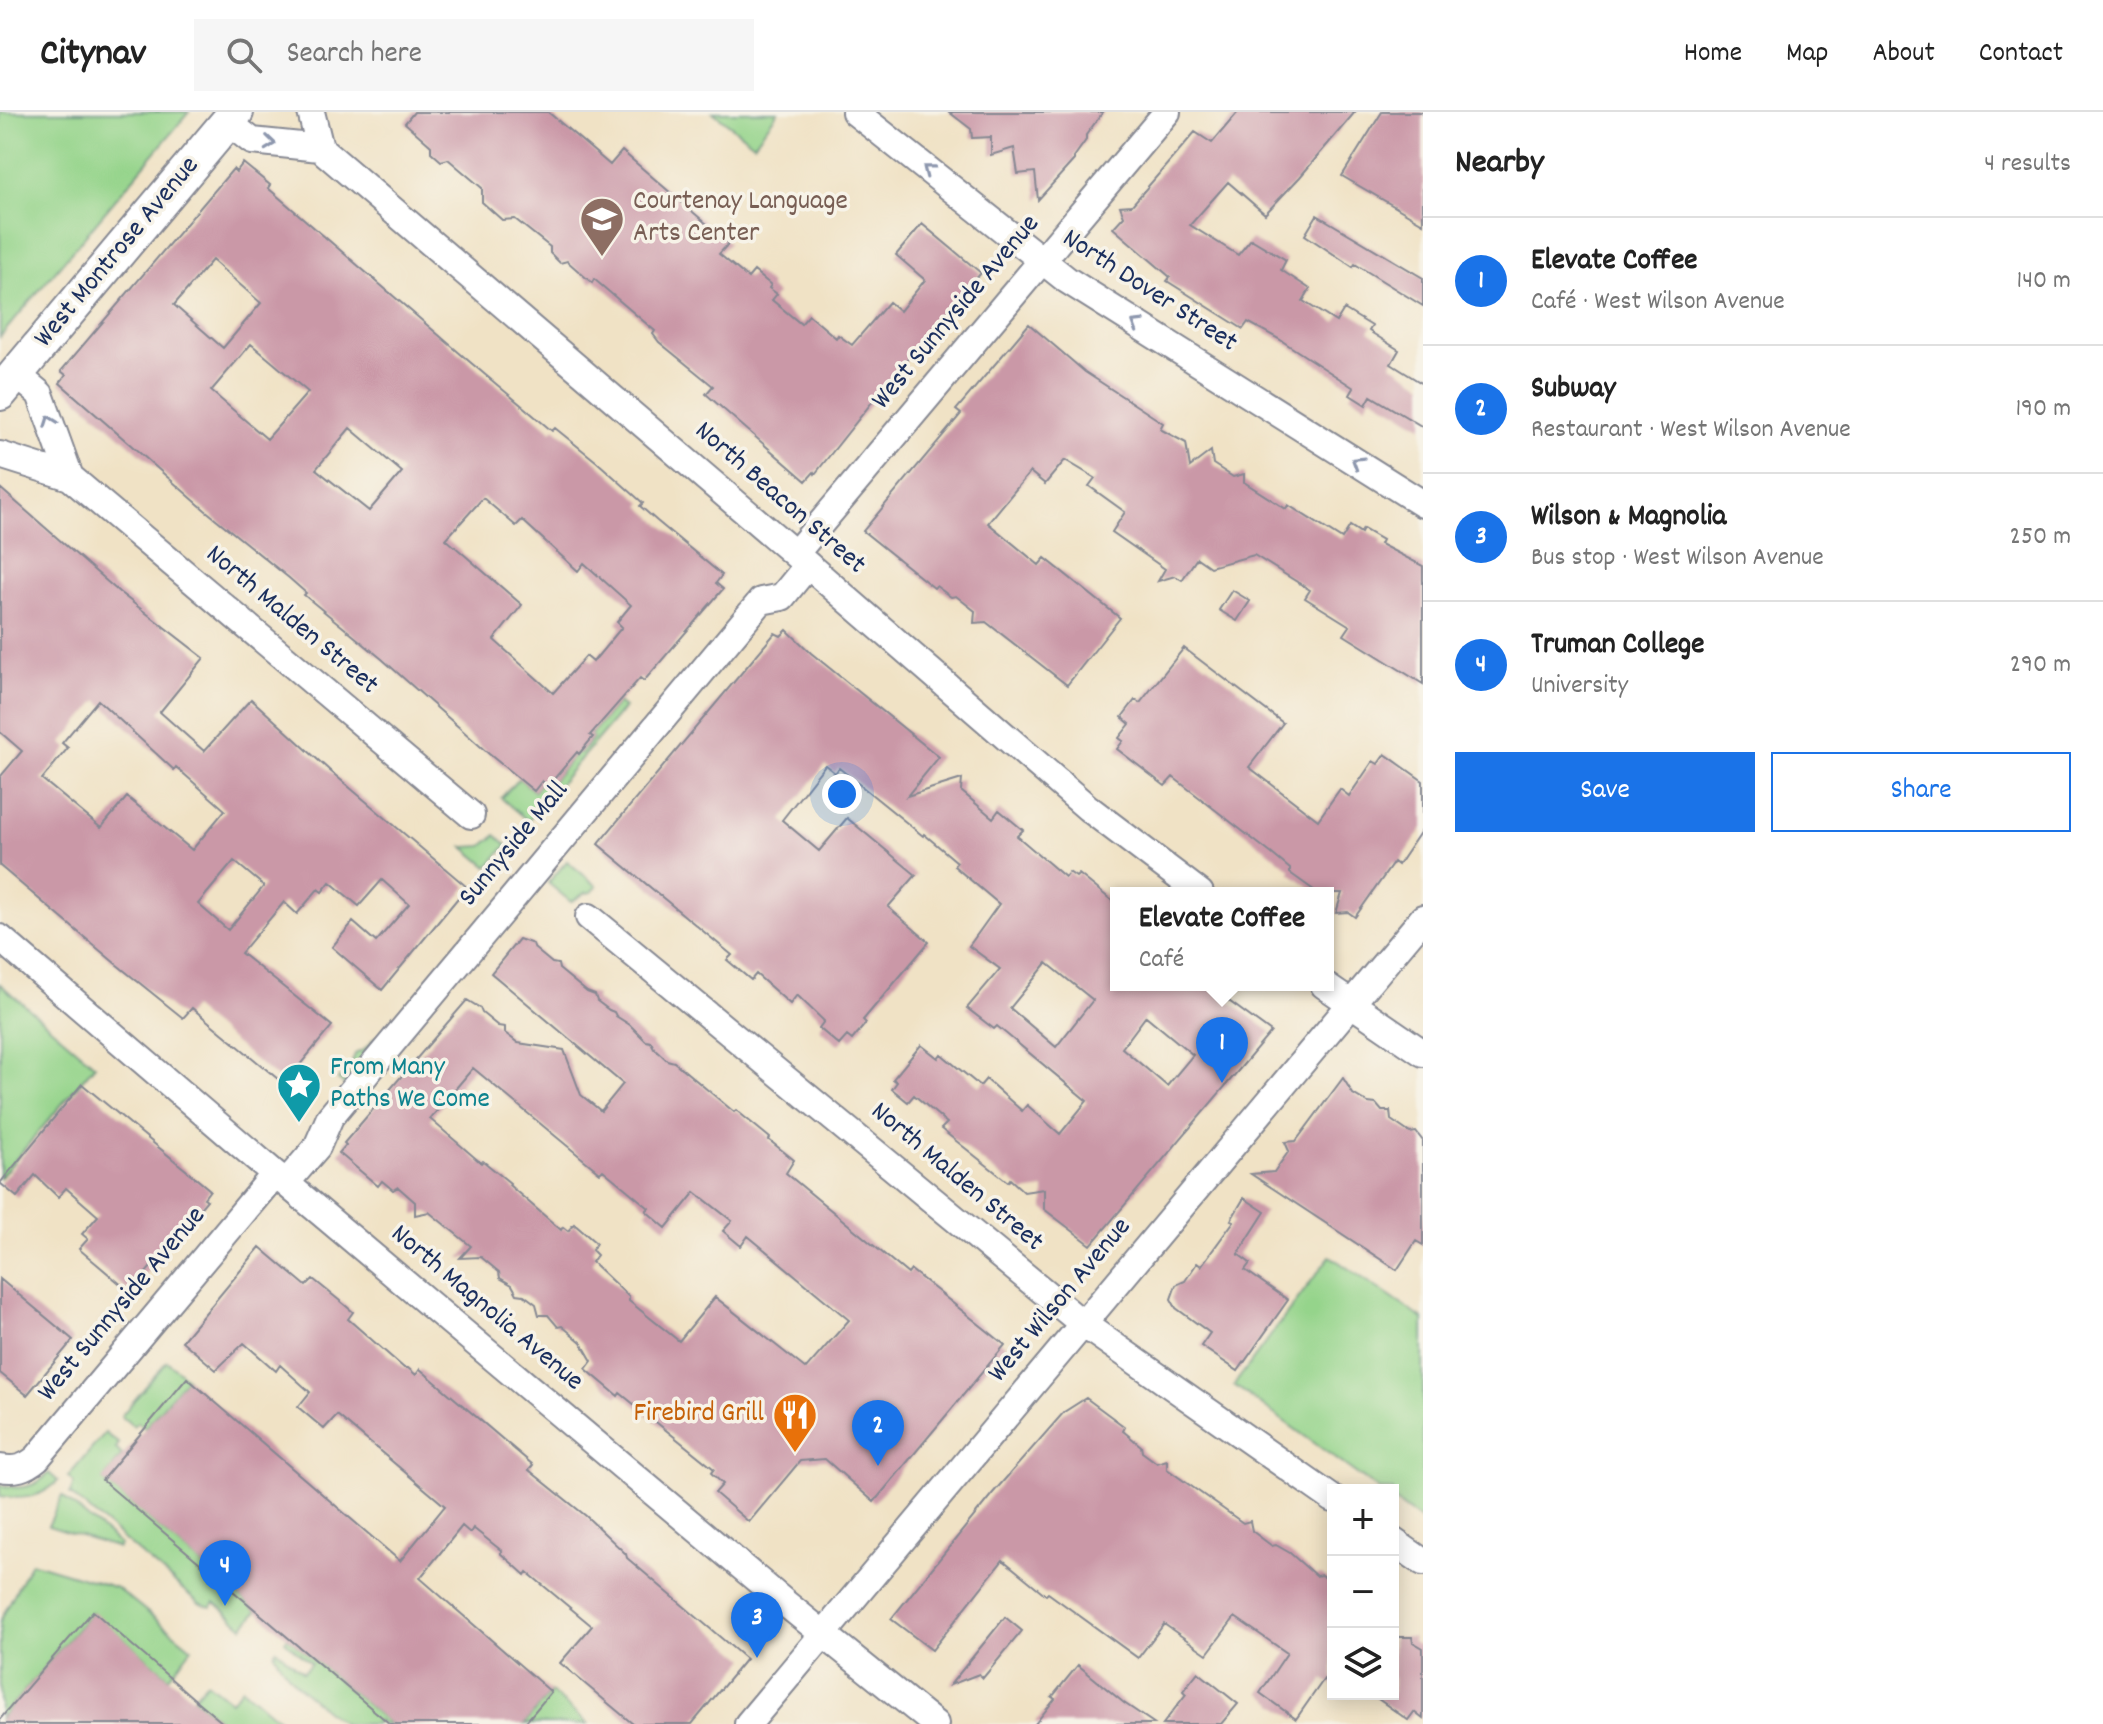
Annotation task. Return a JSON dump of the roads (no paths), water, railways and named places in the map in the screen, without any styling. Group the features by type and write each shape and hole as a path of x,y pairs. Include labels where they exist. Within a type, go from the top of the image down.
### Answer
{"main road":[{"name":"West Montrose Avenue","path":"8,384 232,117"}],"street":[{"path":"232,117 252,141 320,148 311,112"},
{"name":"North Dover Street","path":"855,112 1042,262 1423,504"},
{"name":"West Sunnyside Avenue","path":"802,560 1167,112"},
{"name":"North Beacon Street","path":"320,148 1088,808 1192,887"},
{"path":"8,384 40,394 70,477"},
{"name":"North Malden Street","path":"0,455 70,477 471,815"},
{"name":"Sunnyside Mall","path":"281,1179 317,1147 330,1117 761,601 782,597 802,560"},
{"name":"North Malden Street","path":"589,917 1083,1324 1327,1495"},
{"name":"West Wilson Avenue","path":"748,1724 1423,918"},
{"name":"North Magnolia Avenue","path":"0,938 823,1635 935,1724"},
{"path":"1333,991 1423,1053"},
{"name":"West Sunnyside Avenue","path":"7,1469 27,1466 37,1458 281,1179"},
{"path":"1399,1545 1423,1562"}],"place":[{"name":"Courtenay Language Arts Center","path":"602,258"},
{"name":"Elevate Coffee","path":"1222,1083"},
{"name":"From Many Paths We Come","path":"299,1124"},
{"name":"Firebird Grill","path":"795,1454"},
{"name":"Subway","path":"878,1466"},
{"name":"Truman College","path":"225,1606"},
{"name":"Wilson & Magnolia","path":"757,1658"}]}
